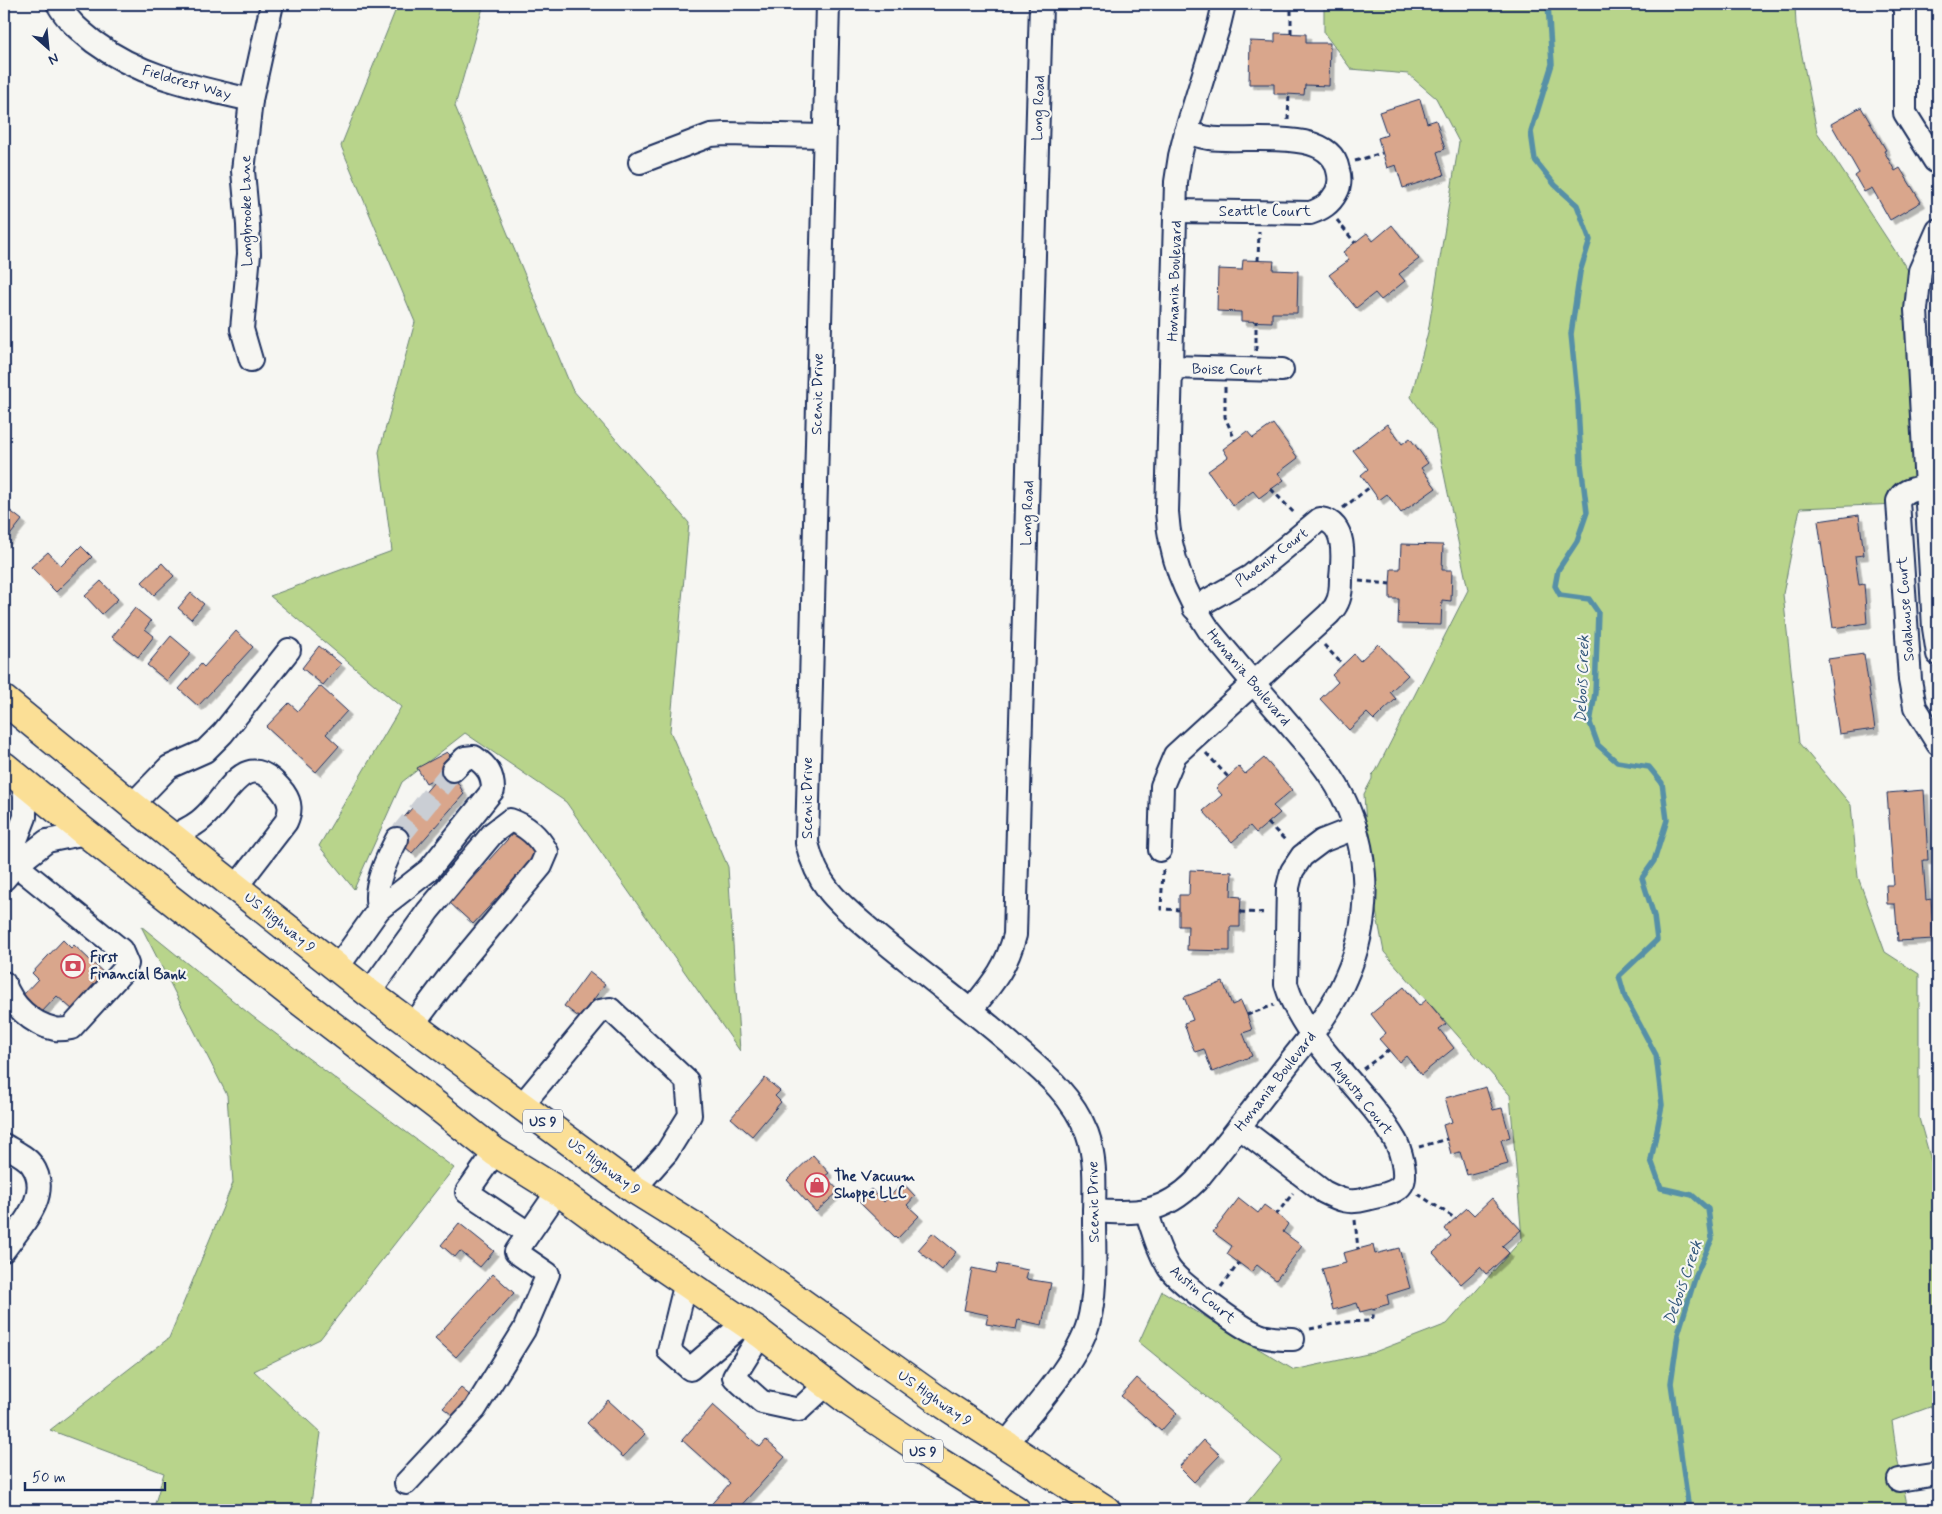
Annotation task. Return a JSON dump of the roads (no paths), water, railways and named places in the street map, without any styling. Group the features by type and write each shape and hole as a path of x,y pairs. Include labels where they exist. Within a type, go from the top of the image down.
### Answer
{"highway":[{"name":"US Highway 9","path":"4,700 336,968 634,1189 700,1230 945,1405 1106,1510"},
{"name":"US 9","path":"13,774 495,1152 558,1191 752,1329 851,1403 1006,1506"}],"street":[{"name":"Fieldcrest Way","path":"58,4 66,19 80,31 107,51 135,67 188,86 251,100"},
{"name":"Longbrooke Lane","path":"251,360 242,329 249,254 243,170 251,100 272,4"},
{"name":"Scenic Drive","path":"828,4 806,843 817,875 834,899 891,948 971,1010 1051,1079 1075,1108 1087,1134 1094,1163 1092,1306 1083,1339 1059,1377 1005,1445"},
{"name":"Long Road","path":"971,1010 1001,973 1010,954 1015,935 1041,4"},
{"name":"Hovnania Boulevard","path":"1094,1211 1131,1213 1146,1210 1166,1204 1186,1191 1196,1181 1312,1033 1335,1000 1356,949 1365,894 1364,872 1355,828 1342,795 1319,759 1209,630 1194,608 1175,564 1169,538 1167,512 1179,165 1186,132 1224,4"},
{"path":"1905,4 1905,113 1938,163"},
{"name":"Seattle Court","path":"1176,211 1310,213 1326,206 1331,201 1338,189 1339,182 1338,167 1334,157 1327,150 1318,146 1288,140 1209,138 1186,132"},
{"path":"640,162 710,136 724,134 824,136"},
{"path":"1936,242 1920,271 1917,302 1930,408 1927,486 1935,565 1934,628 1938,654"},
{"name":"Boise Court","path":"1171,367 1282,370"},
{"name":"Sodahouse Court","path":"1927,486 1907,491 1900,495 1898,501 1910,680 1915,707 1938,744"},
{"name":"Phoenix Court","path":"1194,608 1251,576 1320,520 1326,520 1333,525 1340,538 1343,554 1341,590 1337,605 1254,683"},
{"path":"132,805 169,767 205,751 223,733 289,650"},
{"path":"1160,850 1162,786 1175,755 1254,683"},
{"path":"336,968 379,909 428,870 493,790 493,779 484,764 474,757 465,758 454,770"},
{"path":"173,836 203,819 235,779 245,773 254,771 264,775 285,794 289,803 290,813 286,822 236,887"},
{"path":"10,872 16,840 25,816 25,797 13,774"},
{"path":"369,993 428,911 493,833 510,820 523,824 541,840 547,852 541,866 448,978 413,1025"},
{"name":"Augusta Court","path":"1239,1127 1324,1192 1338,1199 1354,1203 1396,1190 1402,1184 1405,1174 1397,1142 1312,1033 1290,999 1286,984 1288,887 1292,871 1302,856 1322,841 1355,828"},
{"path":"10,872 47,841 86,833"},
{"path":"379,909 378,890 384,868 397,839"},
{"path":"4,983 8,995 35,1022 56,1030 71,1028 122,972 127,964 120,950 10,872"},
{"path":"522,1105 600,1011 610,1009 687,1081 690,1115 667,1152 634,1189"},
{"path":"4,1145 32,1164 40,1190 37,1201 4,1250"},
{"path":"495,1152 467,1192 528,1233"},
{"path":"406,1483 475,1409 524,1330 548,1274 516,1252 558,1191"},
{"name":"Austin Court","path":"1146,1210 1158,1248 1171,1270 1183,1282 1242,1326 1260,1336 1276,1339 1301,1335"},
{"path":"686,1282 669,1351 690,1369 752,1329"},
{"path":"752,1329 734,1377 762,1402 799,1410 827,1384"},
{"path":"1899,1480 1938,1474"}],"waterway":[{"name":"Debois Creek","path":"1548,4 1552,64 1531,132 1535,160 1555,185 1577,205 1590,240 1580,272 1571,334 1578,405 1581,464 1587,512 1577,541 1558,570 1555,586 1560,595 1589,599 1598,612 1595,693 1590,723 1598,745 1617,762 1649,767 1662,783 1667,820 1654,861 1642,878 1654,916 1657,940 1619,976 1625,997 1656,1055 1662,1105 1651,1160 1661,1188 1692,1195 1708,1209 1712,1239 1696,1275 1678,1334 1671,1383 1689,1510"}],"tunnel":[{"path":"397,839 453,770"}],"place":[{"name":"First Financial Bank","path":"73,966"},
{"name":"The Vacuum Shoppe LLC","path":"817,1185"}]}
